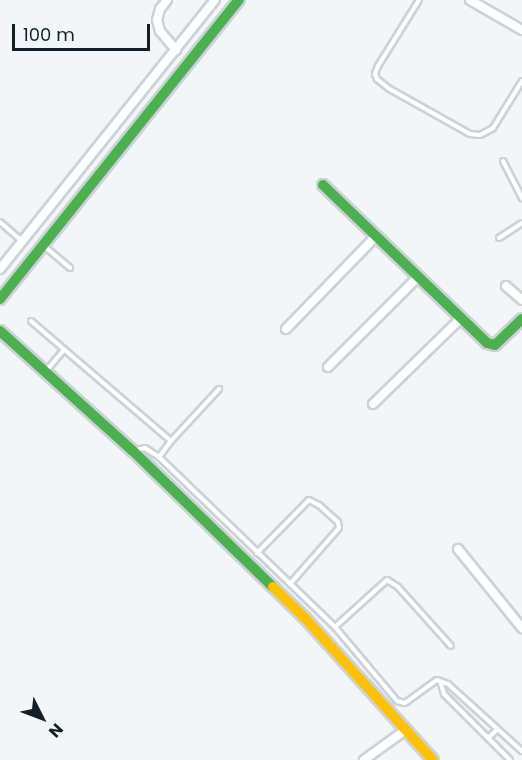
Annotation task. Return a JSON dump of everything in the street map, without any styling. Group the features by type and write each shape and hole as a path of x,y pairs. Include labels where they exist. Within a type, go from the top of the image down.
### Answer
{"street":[{"path":"167,0 160,9 157,20 160,31 176,50"},
{"path":"0,269 215,0"},
{"path":"0,299 239,0"},
{"path":"470,0 522,30"},
{"path":"323,185 492,345 522,319"},
{"path":"286,329 376,236"},
{"path":"328,367 418,277"},
{"path":"506,286 522,300"},
{"path":"373,404 461,318"},
{"path":"0,331 133,451 305,618 404,731 433,760"},
{"path":"458,549 522,628"},
{"path":"364,760 404,731"}],"lane":[{"path":"419,0 378,66 377,80 387,88 470,134 480,135 494,128 522,81"},
{"path":"503,161 522,198"},
{"path":"0,222 22,242"},
{"path":"500,238 522,223"},
{"path":"43,245 70,268"},
{"path":"30,321 171,441"},
{"path":"45,372 64,350"},
{"path":"159,457 219,389"},
{"path":"133,451 145,448 159,457 335,627 400,703 405,703 437,680 441,684 453,687 522,751"},
{"path":"257,553 309,500 319,505 338,522 339,528 290,584"},
{"path":"335,627 387,580 398,587 451,646"},
{"path":"441,684 444,694 510,760"},
{"path":"488,738 498,729"}],"traffic: fast":[{"path":"0,299 239,0"},
{"path":"323,185 487,343 495,345 522,319"},
{"path":"0,331 133,451 273,587"}],"traffic: slow":[{"path":"273,587 305,618 433,760"}]}
